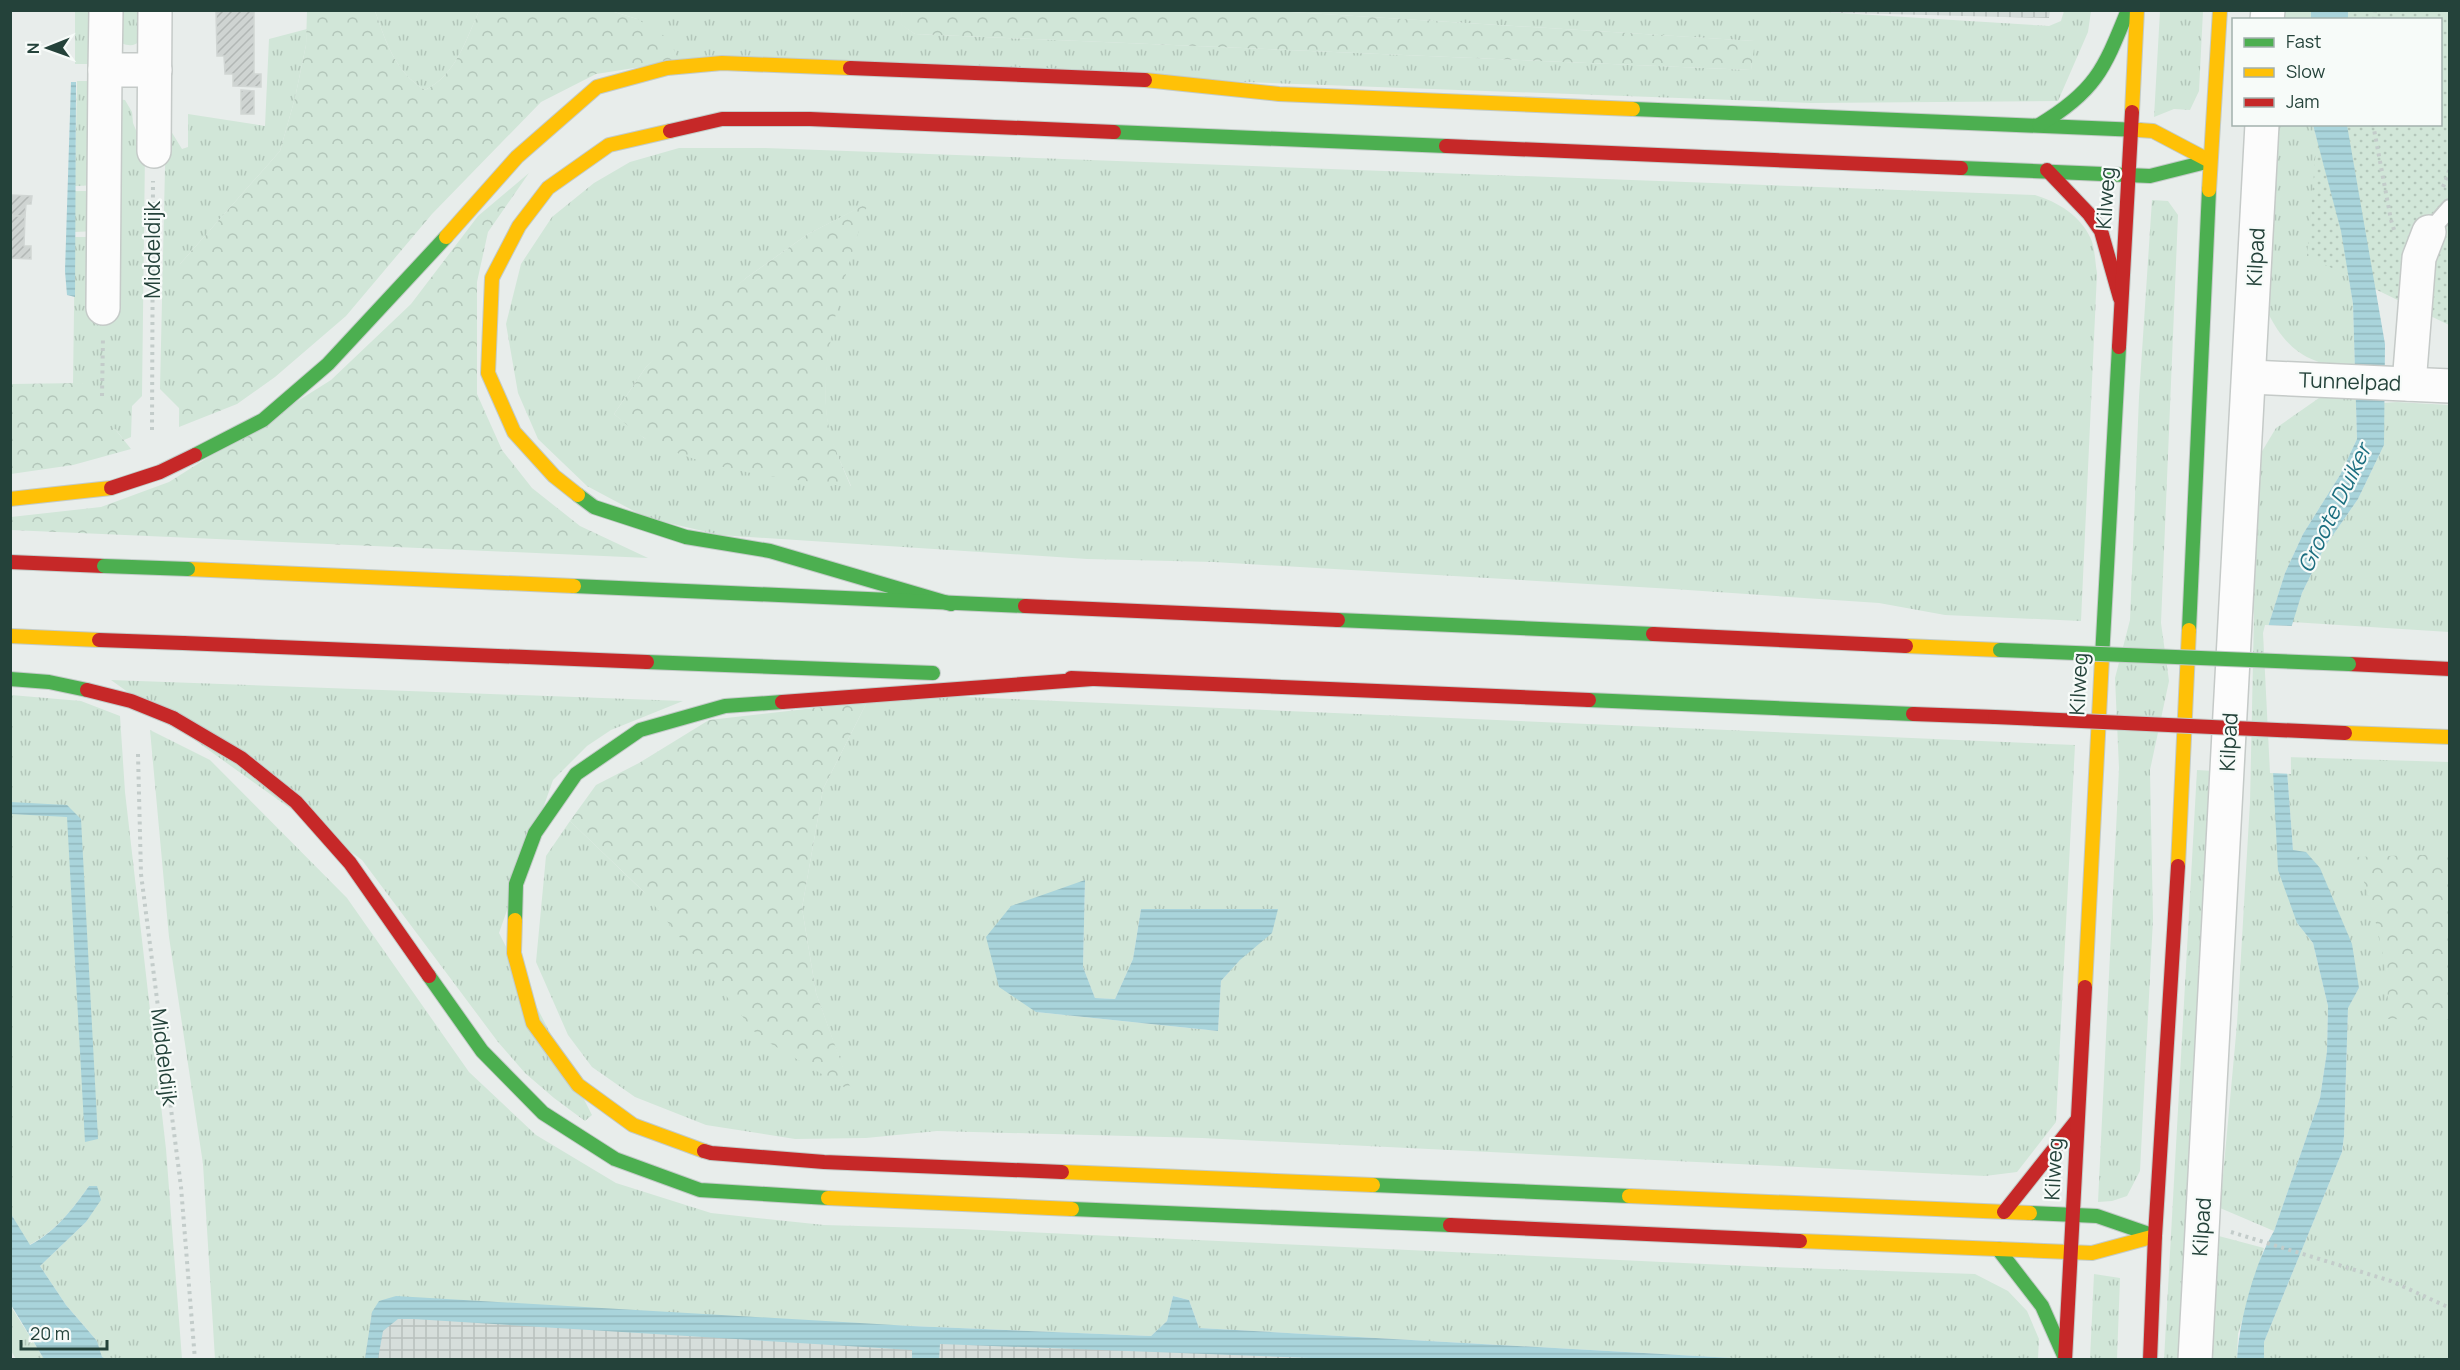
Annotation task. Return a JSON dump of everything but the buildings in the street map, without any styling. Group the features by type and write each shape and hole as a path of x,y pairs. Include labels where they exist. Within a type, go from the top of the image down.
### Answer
{"main road":[{"path":"2039,125 2087,90 2096,78 2128,10"},
{"name":"Kilweg","path":"2065,1359 2137,10"},
{"path":"2150,1359 2155,1236 2178,868 2210,160 2220,10"},
{"path":"10,499 111,488 160,472 263,420 328,364 430,256 517,157 597,87 667,68 722,63 1154,80 1279,94 2153,131 2210,160"},
{"path":"951,604 770,551 676,534 594,507 554,476 514,432 488,373 492,278 519,226 548,188 609,145 722,119 822,119 2150,176 2210,160"},
{"path":"2047,171 2089,214 2101,231 2120,298"},
{"path":"10,562 2450,669"},
{"path":"10,636 2450,737"},
{"path":"10,679 49,682 131,701 173,718 241,758 296,802 350,863 482,1051 543,1113 615,1159 700,1190 803,1197 2092,1253 2155,1236"},
{"path":"1092,679 725,706 640,730 576,774 535,834 516,884 514,953 533,1023 578,1085 633,1125 711,1154 824,1162 2097,1216 2155,1236"},
{"path":"2004,1212 2077,1120"},
{"path":"1998,1249 2042,1306 2065,1359"}],"street":[{"path":"103,308 106,10"},
{"path":"154,151 155,10"},
{"path":"105,70 155,70"},
{"name":"Kilpad","path":"2195,1359 2262,126"},
{"path":"2400,384 2433,233"},
{"name":"Tunnelpad","path":"2250,377 2450,386"}],"path":[{"path":"2373,126 2391,220 2401,249 2433,233"},
{"name":"Middeldijk","path":"152,430 154,151"},
{"path":"102,396 103,308"},
{"name":"Middeldijk","path":"138,754 141,874 181,1187 195,1359"},
{"path":"2256,1240 2391,1281 2450,1308"}],"shaded area":[{"path":"1765,11 2050,11 2049,18"},
{"path":"356,1302 1467,1359 359,1359"}],"green space":[{"path":"902,10 1275,11 1755,41 1751,70 915,34 900,24"},
{"path":"1792,10 2049,26 2061,21 2064,11 2091,11 2088,32 2058,101 1811,103 679,61 637,19 611,11 902,11 901,24 915,34 1751,70 1754,41 1275,11"},
{"path":"75,11 96,11 96,64 75,64"},
{"path":"110,11 141,11 141,40 131,45 121,43"},
{"path":"307,11 375,11 388,45 399,65 415,83 425,90 444,76 452,66 479,11 611,11 637,19 669,39 679,61 596,74 541,102 432,214 346,316 275,377 237,404 179,427 180,264 280,151 295,98 306,45"},
{"path":"375,11 479,11 452,66 435,84 425,90 415,83 399,65 388,45"},
{"path":"2160,11 2203,11 2199,91 2190,110 2174,109 2154,117"},
{"path":"2281,11 2311,11 2311,18 2281,18"},
{"path":"2328,11 2449,11 2449,325 2307,256 2318,126 2442,126 2442,18 2327,18"},
{"path":"307,29 295,98 280,151 180,264 180,409 160,389 166,123 182,149 188,147 188,114 265,126 269,39"},
{"path":"77,81 94,81 98,185 75,186"},
{"path":"117,99 125,100 132,112 133,123 145,152 142,396 132,406 131,437 124,440 115,429 107,433 82,383 73,384 75,237 97,237"},
{"path":"2276,126 2313,126 2341,231 2353,304 2355,369 2326,364 2302,354 2284,338 2268,313"},
{"path":"679,148 765,148 2035,195 2060,206 2081,223 2092,243 2097,273 2081,621 1945,615 1879,603 1673,589 1214,562 1087,559 720,535 647,518 587,486 538,439 518,393 506,324 521,264 552,217 594,183 630,162","holes":["867,204 834,318 826,379 826,408 830,434 851,486 644,438 614,414 646,367 746,278 808,234"]},
{"path":"529,173 488,232 477,282 477,394 502,450 532,488 580,526 648,558 11,530 11,517 101,507 169,482 331,380 411,304 478,216"},
{"path":"75,191 98,191 97,231 75,232"},
{"path":"2152,200 2168,201 2178,215 2161,623 2169,681 2150,770 2153,919 2140,1171 2127,1196 2112,1201 2098,1202 2119,768 2115,678 2130,620 2139,397"},
{"path":"868,203 842,287 829,350 826,381 826,410 831,435 851,487 746,472 695,459 646,439 614,414 646,367 691,323 746,278 808,234"},
{"path":"82,383 104,396 107,432 115,429 131,449 73,465 11,474 11,384"},
{"path":"2319,398 2356,398 2357,439 2340,475 2303,534 2285,573 2266,633 2297,923 2313,943 2328,1006 2327,1051 2320,1098 2274,1231 2220,1208 2237,1024 2250,802 2254,615 2251,594 2261,453 2276,428"},
{"path":"2383,403 2449,405 2449,632 2292,622 2302,593 2324,548 2358,499 2384,445"},
{"path":"111,680 683,701 611,730 587,746 553,780 499,933 592,1115 585,1121 525,1073 498,1042 362,860"},
{"path":"11,695 81,701 120,716 125,792 166,1149 182,1359 106,1360 102,1358 97,1341 66,1305 40,1266 86,1222 100,1200 89,1186 55,1227 29,1245 11,1214"},
{"path":"942,696 2075,745 2056,1122 2017,1172 1985,1176 1202,1138 937,1131 866,1138 795,1139 706,1125 635,1097 592,1067 568,1035 536,962 546,856 570,821 851,1091 816,993 802,908 823,789 867,702","holes":["1085,880 1083,967 1095,998 1115,999 1133,959 1141,909 1277,909 1240,960 1221,981 1218,1031 1036,1012"]},
{"path":"867,702 823,789 802,908 816,993 852,1092 758,1036 643,891 570,821 596,785 639,763 709,720"},
{"path":"150,730 210,760 347,898 469,1072 536,1135 616,1183 711,1213 824,1225 962,1229 1769,1267 1975,1274 2008,1291 2027,1311 2039,1339 2038,1359 1750,1359 1199,1328 1189,1300 1173,1296 1167,1321 1151,1336 911,1326 372,1312 365,1359 215,1359 203,1164 169,937"},
{"path":"2286,757 2449,762 2449,1359 2264,1360 2264,1342 2342,1152 2348,1007 2359,988 2293,851"},
{"path":"2197,770 2214,771 2181,1359 2164,1360"},
{"path":"2449,854 2449,1020 2388,1019 2386,977 2379,936 2356,857"},
{"path":"2215,1235 2264,1248 2238,1334 2237,1359 2209,1360"},
{"path":"2094,1274 2120,1278 2117,1359 2090,1359"},
{"path":"10,1305 44,1359 16,1359 11,1351"}],"water":[{"path":"2311,11 2348,11 2348,18 2311,18"},
{"path":"71,82 76,82 75,297 67,295 65,271"},
{"name":"Groote Duiker","path":"2313,126 2347,126 2385,344 2384,445 2358,499 2324,548 2302,593 2287,641 2286,757 2293,850 2306,852 2320,868 2352,944 2359,988 2348,1008 2342,1152 2264,1342 2264,1359 2237,1360 2241,1328 2254,1276 2274,1231 2320,1098 2327,1051 2328,1006 2313,943 2297,923 2278,870 2266,633 2285,573 2303,534 2340,475 2357,439 2353,304 2341,231"},
{"path":"10,802 67,805 81,819 98,1139 85,1142 67,817 11,814"},
{"path":"1085,880 1083,967 1095,998 1115,999 1133,959 1141,909 1278,909 1272,933 1240,960 1221,981 1218,1031 1036,1012 999,987 986,937 1011,906"},
{"path":"89,1186 97,1186 101,1200 86,1222 40,1266 66,1305 97,1341 102,1357 106,1359 44,1359 11,1305 11,1214 30,1245 48,1234 63,1219"},
{"path":"396,1296 911,1326 1151,1336 1167,1321 1173,1296 1189,1300 1199,1328 1750,1359 1366,1360 940,1344 939,1359 912,1360 912,1350 398,1319 383,1331 378,1359 365,1359 372,1312 379,1301"}],"pier":[{"path":"2265,625 2294,626 2290,642 2291,774 2270,773 2263,633"}],"traffic: fast":[{"path":"2039,125 2074,101 2096,77 2112,48 2128,10"},
{"path":"1633,109 2139,130"},
{"path":"1114,132 1446,146"},
{"path":"1961,168 2150,176 2210,161"},
{"path":"2189,630 2209,190"},
{"path":"195,455 263,420 328,364 446,237"},
{"path":"2102,658 2119,347"},
{"path":"578,495 594,507 686,537 770,551 951,604"},
{"path":"104,566 188,569"},
{"path":"574,586 1025,606"},
{"path":"1338,620 1653,634"},
{"path":"2000,650 2349,664"},
{"path":"647,662 933,673"},
{"path":"10,679 49,682 87,690"},
{"path":"1589,700 1913,714"},
{"path":"515,920 516,884 535,833 576,774 640,730 725,706 782,702"},
{"path":"429,976 482,1051 543,1113 615,1159 700,1190 828,1198"},
{"path":"1373,1185 1629,1196"},
{"path":"1072,1209 1450,1225"},
{"path":"2030,1213 2097,1216 2155,1236"},
{"path":"1998,1249 2042,1306 2065,1358"}],"traffic: slow":[{"path":"2132,112 2137,10"},
{"path":"2209,190 2220,10"},
{"path":"446,237 517,157 597,87 667,68 722,63 850,68"},
{"path":"1145,80 1279,94 1633,109"},
{"path":"2139,130 2153,131 2210,161"},
{"path":"578,495 554,476 514,432 488,373 492,278 519,226 548,188 609,145 670,131"},
{"path":"10,499 111,488"},
{"path":"188,569 574,586"},
{"path":"2178,866 2189,630"},
{"path":"10,636 99,640"},
{"path":"1906,646 2000,650"},
{"path":"2085,987 2102,658"},
{"path":"2345,733 2450,737"},
{"path":"515,920 514,953 533,1023 578,1085 633,1125 704,1151"},
{"path":"1062,1172 1373,1185"},
{"path":"1629,1196 2030,1213"},
{"path":"828,1198 1072,1209"},
{"path":"1800,1241 2092,1253 2155,1236"}],"traffic: jam":[{"path":"850,68 1145,80"},
{"path":"2119,347 2132,112"},
{"path":"670,131 722,119 810,119 1114,132"},
{"path":"1446,146 1961,168"},
{"path":"2047,170 2089,214 2101,231 2120,298"},
{"path":"111,488 160,472 195,455"},
{"path":"10,562 104,566"},
{"path":"1025,606 1338,620"},
{"path":"1653,634 1906,646"},
{"path":"99,640 183,643"},
{"path":"183,643 647,662"},
{"path":"2349,664 2450,669"},
{"path":"1071,678 1589,700"},
{"path":"782,702 1092,679"},
{"path":"87,690 131,701 173,718"},
{"path":"1913,714 1995,717"},
{"path":"1995,717 2345,733"},
{"path":"173,718 241,758 296,802 350,863 429,976"},
{"path":"2150,1360 2155,1236 2178,866"},
{"path":"2065,1360 2085,987"},
{"path":"2004,1212 2077,1120"},
{"path":"704,1151 824,1162 1062,1172"},
{"path":"1450,1225 1800,1241"}]}
